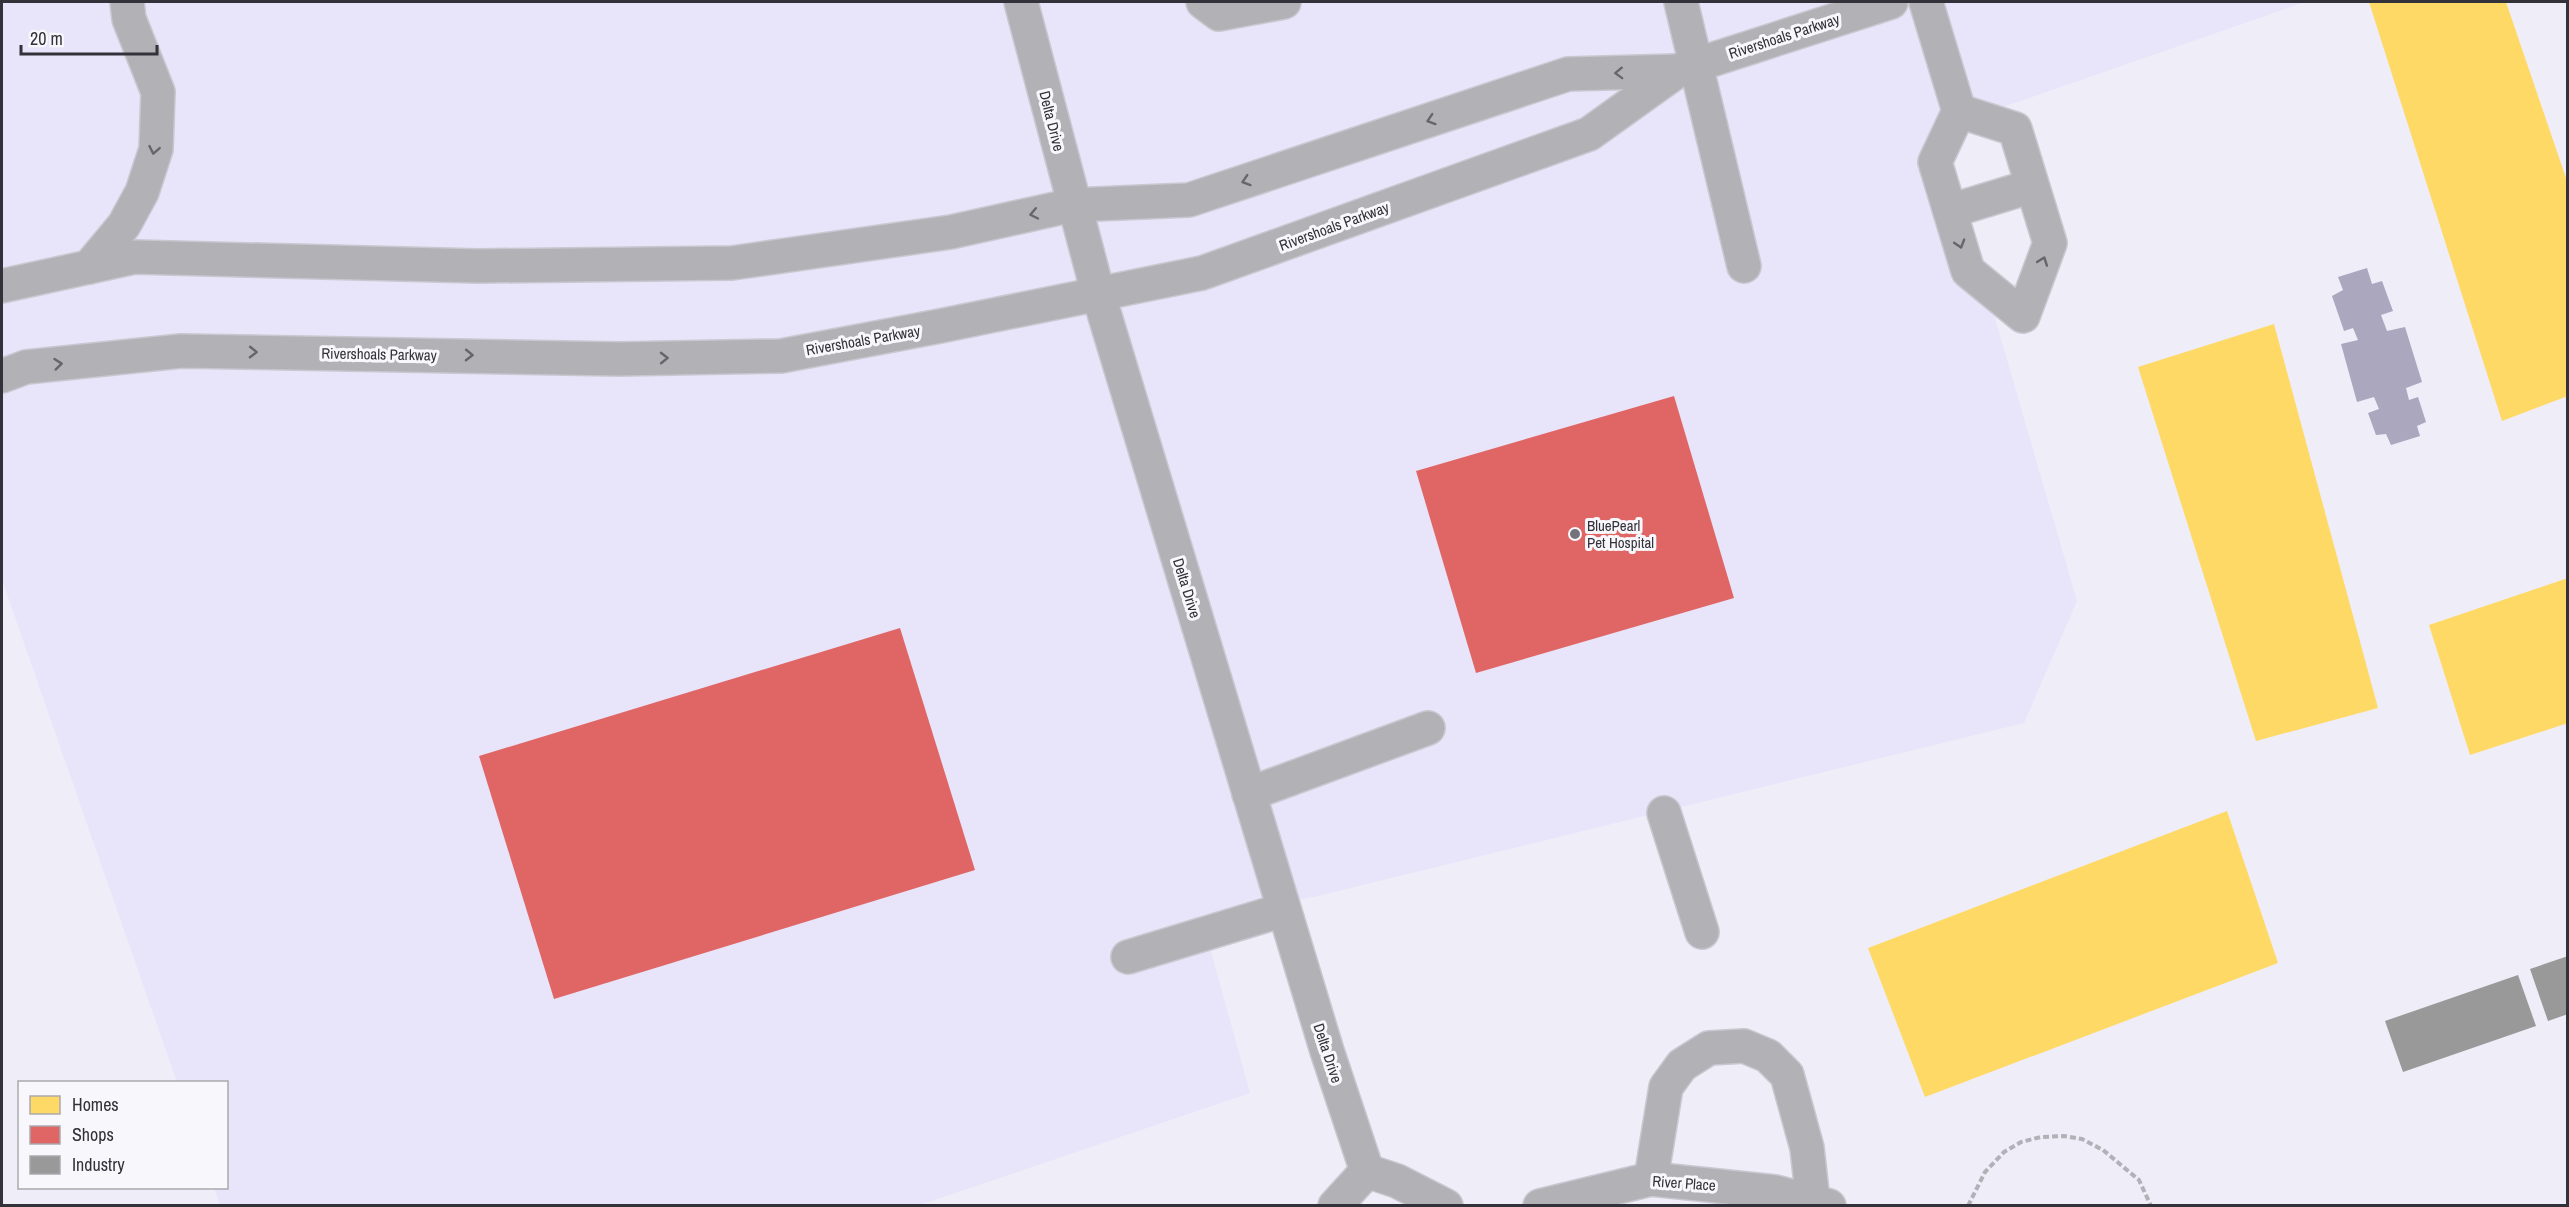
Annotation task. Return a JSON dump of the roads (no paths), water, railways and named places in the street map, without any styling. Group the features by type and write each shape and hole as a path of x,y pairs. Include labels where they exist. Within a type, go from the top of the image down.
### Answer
{"street":[{"path":"89,267 124,225 142,192 156,149 158,92 129,19 127,2"},
{"name":"Delta Drive","path":"1021,2 1098,293 1283,910 1367,1171"},
{"path":"1203,2 1219,14 1284,2"},
{"path":"1681,2 1687,68 1744,266"},
{"name":"Rivershoals Parkway","path":"2,286 135,257 478,266 732,263 951,232 1073,205 1189,200 1568,74 1687,68 1891,2"},
{"path":"1926,2 1959,111 1935,162 1968,271 2024,316 2050,243 2015,129 1959,111"},
{"name":"Rivershoals Parkway","path":"2,376 26,367 181,351 618,359 781,356 1202,273 1589,134 1687,68"},
{"path":"1950,211 2032,186"},
{"path":"1249,794 1428,728"},
{"path":"1664,813 1702,932"},
{"path":"1128,957 1283,910"},
{"path":"1651,1179 1666,1087 1682,1065 1709,1048 1744,1046 1768,1056 1787,1075 1821,1203"},
{"path":"1335,1206 1367,1171 1397,1181 1446,1206"},
{"name":"River Place","path":"1540,1206 1651,1179 1775,1192 1821,1203"}],"place":[{"name":"BluePearl Pet Hospital","path":"1575,534"}]}
